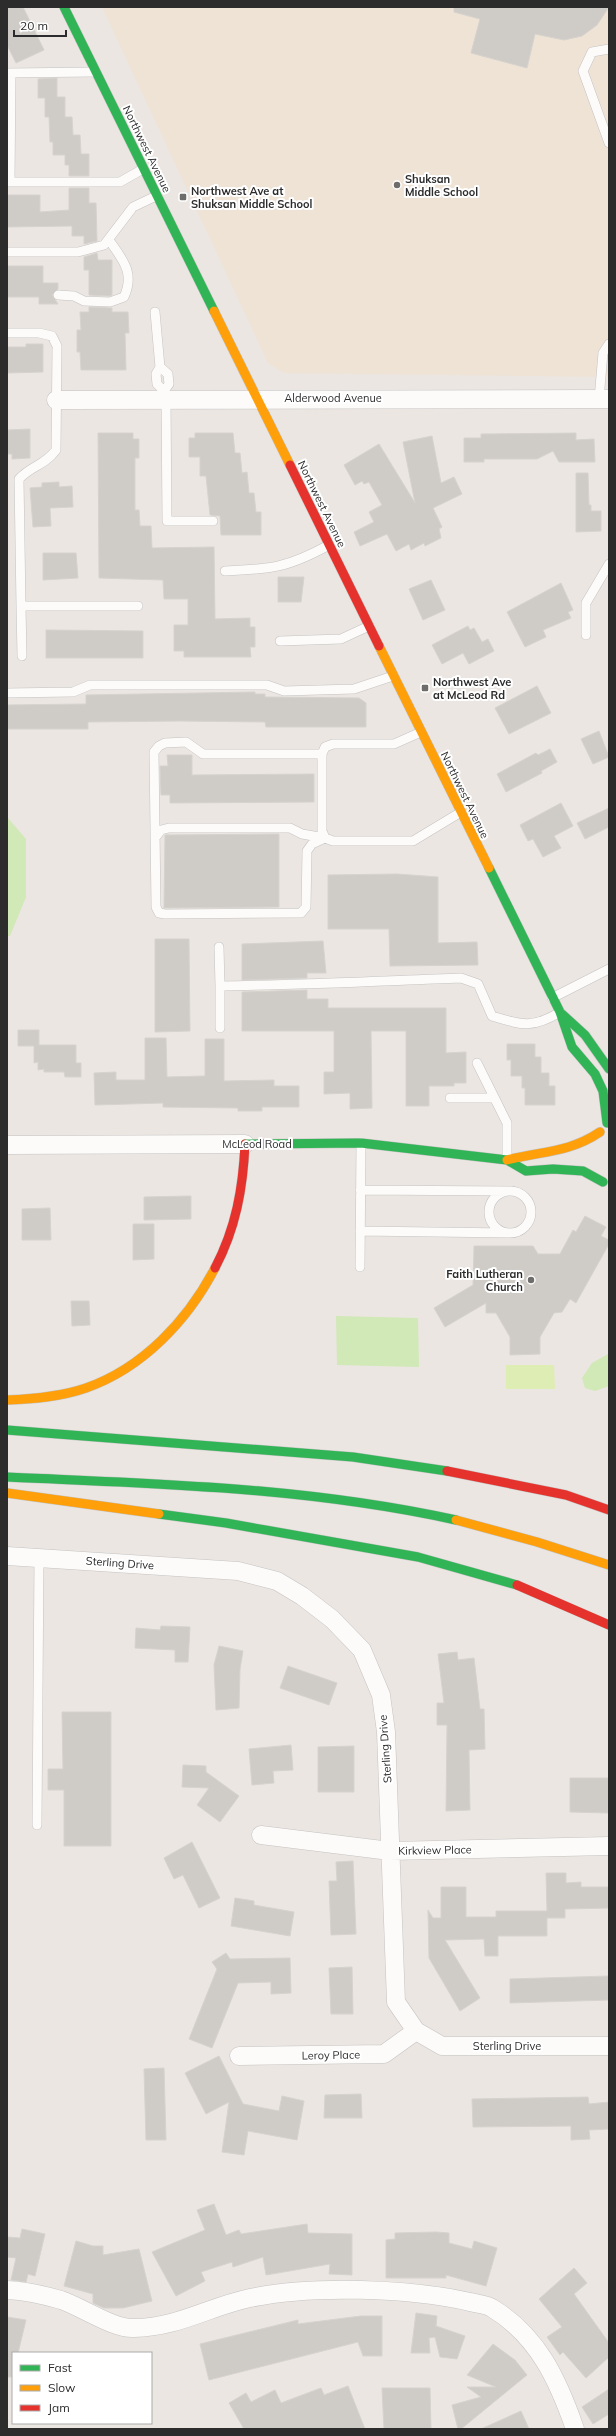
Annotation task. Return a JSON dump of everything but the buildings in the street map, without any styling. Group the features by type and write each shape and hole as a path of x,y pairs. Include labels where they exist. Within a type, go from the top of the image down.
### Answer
{"main road":[{"name":"Northwest Avenue","path":"64,7 143,170 560,1012 572,1047 596,1074 603,1091 608,1122"},
{"name":"Northwest Avenue","path":"560,1012 585,1035 609,1069"},
{"path":"594,1148 600,1132 608,1122"},
{"name":"McLeod Road","path":"245,1144 361,1143 507,1160 527,1154 547,1154 566,1151 587,1142 600,1132"},
{"path":"7,1400 59,1395 95,1384 129,1366 179,1323 212,1276 224,1250 238,1210 244,1181 245,1144"},
{"name":"McLeod Road","path":"507,1160 526,1171 553,1169 583,1171 606,1185"},
{"path":"596,1169 606,1185"},
{"path":"7,1430 274,1449 353,1457 438,1469 558,1494 609,1510"},
{"path":"7,1477 225,1487 321,1496 397,1508 473,1524 549,1544 609,1565"},
{"path":"7,1493 226,1523 418,1557 517,1584 609,1625"}],"street":[{"name":"Alderwood Avenue","path":"56,400 165,395 256,398 604,399"},
{"name":"McLeod Road","path":"7,1145 245,1144"},
{"name":"Sterling Drive","path":"7,1556 238,1571 277,1581 302,1596 332,1619 362,1650 381,1695 386,1732 396,2002 416,2031 442,2046 609,2046"},
{"name":"Kirkview Place","path":"261,1835 390,1851 609,1846"},
{"name":"Leroy Place","path":"239,2056 384,2054 416,2031"},
{"path":"7,2290 62,2301 100,2318 132,2328 167,2325 224,2304 252,2297 292,2292 342,2290 444,2296 491,2307 524,2335 547,2361 564,2395 575,2429"}],"lane":[{"path":"609,49 592,52 583,71 609,143"},
{"path":"96,72 9,73 9,182 120,182 143,170"},
{"path":"599,117 609,116"},
{"path":"7,252 78,252 104,245 133,207 156,196"},
{"path":"58,295 74,296 84,301 110,302 124,297 130,285 128,270 109,240"},
{"path":"155,312 160,367 156,374 157,384 165,395 167,521 213,521"},
{"path":"7,333 39,333 52,336 57,346 56,450 47,462 28,470 19,479 22,656"},
{"path":"604,399 603,353 609,344"},
{"path":"225,571 273,569 307,558 329,545"},
{"path":"586,635 586,603 609,564"},
{"path":"21,606 138,606"},
{"path":"280,641 341,639 369,626"},
{"path":"7,692 73,692 90,685 267,685 284,691 354,689 393,676"},
{"path":"325,838 322,831 322,754 325,747 333,744 394,744 421,732"},
{"path":"322,754 203,754 186,742 165,742 154,752 156,907 159,913 165,914 301,913 306,907 307,851 312,844 325,838"},
{"path":"155,838 161,830 169,828 290,828 302,834 333,840 413,840 461,812"},
{"path":"219,947 220,1028"},
{"path":"552,998 609,968"},
{"path":"220,986 320,985 342,982 461,978 478,984 492,1016 520,1025 543,1022 560,1012"},
{"path":"477,1063 507,1123 507,1160"},
{"path":"450,1098 494,1098"},
{"path":"360,1267 361,1143"},
{"path":"360,1190 511,1191 524,1196 529,1202 530,1216 523,1228 508,1233 360,1230"},
{"path":"508,1233 497,1229 492,1224 488,1211 490,1205 498,1194 511,1191"},
{"path":"37,1825 39,1558"}],"shaded area":[{"name":"Shuksan Middle School","path":"102,7 609,7 609,377 284,373 268,363"}],"green space":[{"path":"7,817 26,839 26,897 10,936 7,936"},
{"path":"336,1316 418,1318 419,1367 337,1365"},
{"path":"608,1354 609,1386 595,1391 585,1388 582,1378 592,1363"},
{"path":"506,1365 554,1365 555,1389 506,1389"}],"traffic: fast":[{"path":"64,7 214,311"},
{"path":"489,868 560,1012 572,1047 595,1074 603,1091 607,1123"},
{"path":"562,1014 585,1035 609,1069"},
{"path":"245,1144 361,1143 507,1160 526,1171 553,1169 583,1171 603,1182"},
{"path":"7,1430 353,1457 447,1471"},
{"path":"7,1477 177,1485 288,1494 344,1500 456,1520"},
{"path":"159,1514 226,1523 418,1557 517,1585"}],"traffic: slow":[{"path":"214,311 290,465"},
{"path":"379,646 489,868"},
{"path":"507,1160 566,1148 588,1139 600,1132"},
{"path":"7,1400 66,1394 86,1388 107,1379 126,1368 145,1355 177,1324 204,1287 215,1268"},
{"path":"7,1493 159,1514"},
{"path":"456,1520 537,1542 609,1565"}],"traffic: jam":[{"path":"290,465 379,646"},
{"path":"215,1268 228,1238 237,1208 245,1144"},
{"path":"447,1471 566,1495 609,1510"},
{"path":"517,1585 609,1625"}],"place":[{"name":"Shuksan Middle School","path":"397,185"},
{"name":"Northwest Ave at Shuksan Middle School","path":"183,197"},
{"name":"Northwest Ave at McLeod Rd","path":"425,688"},
{"name":"Faith Lutheran Church","path":"531,1280"}]}
